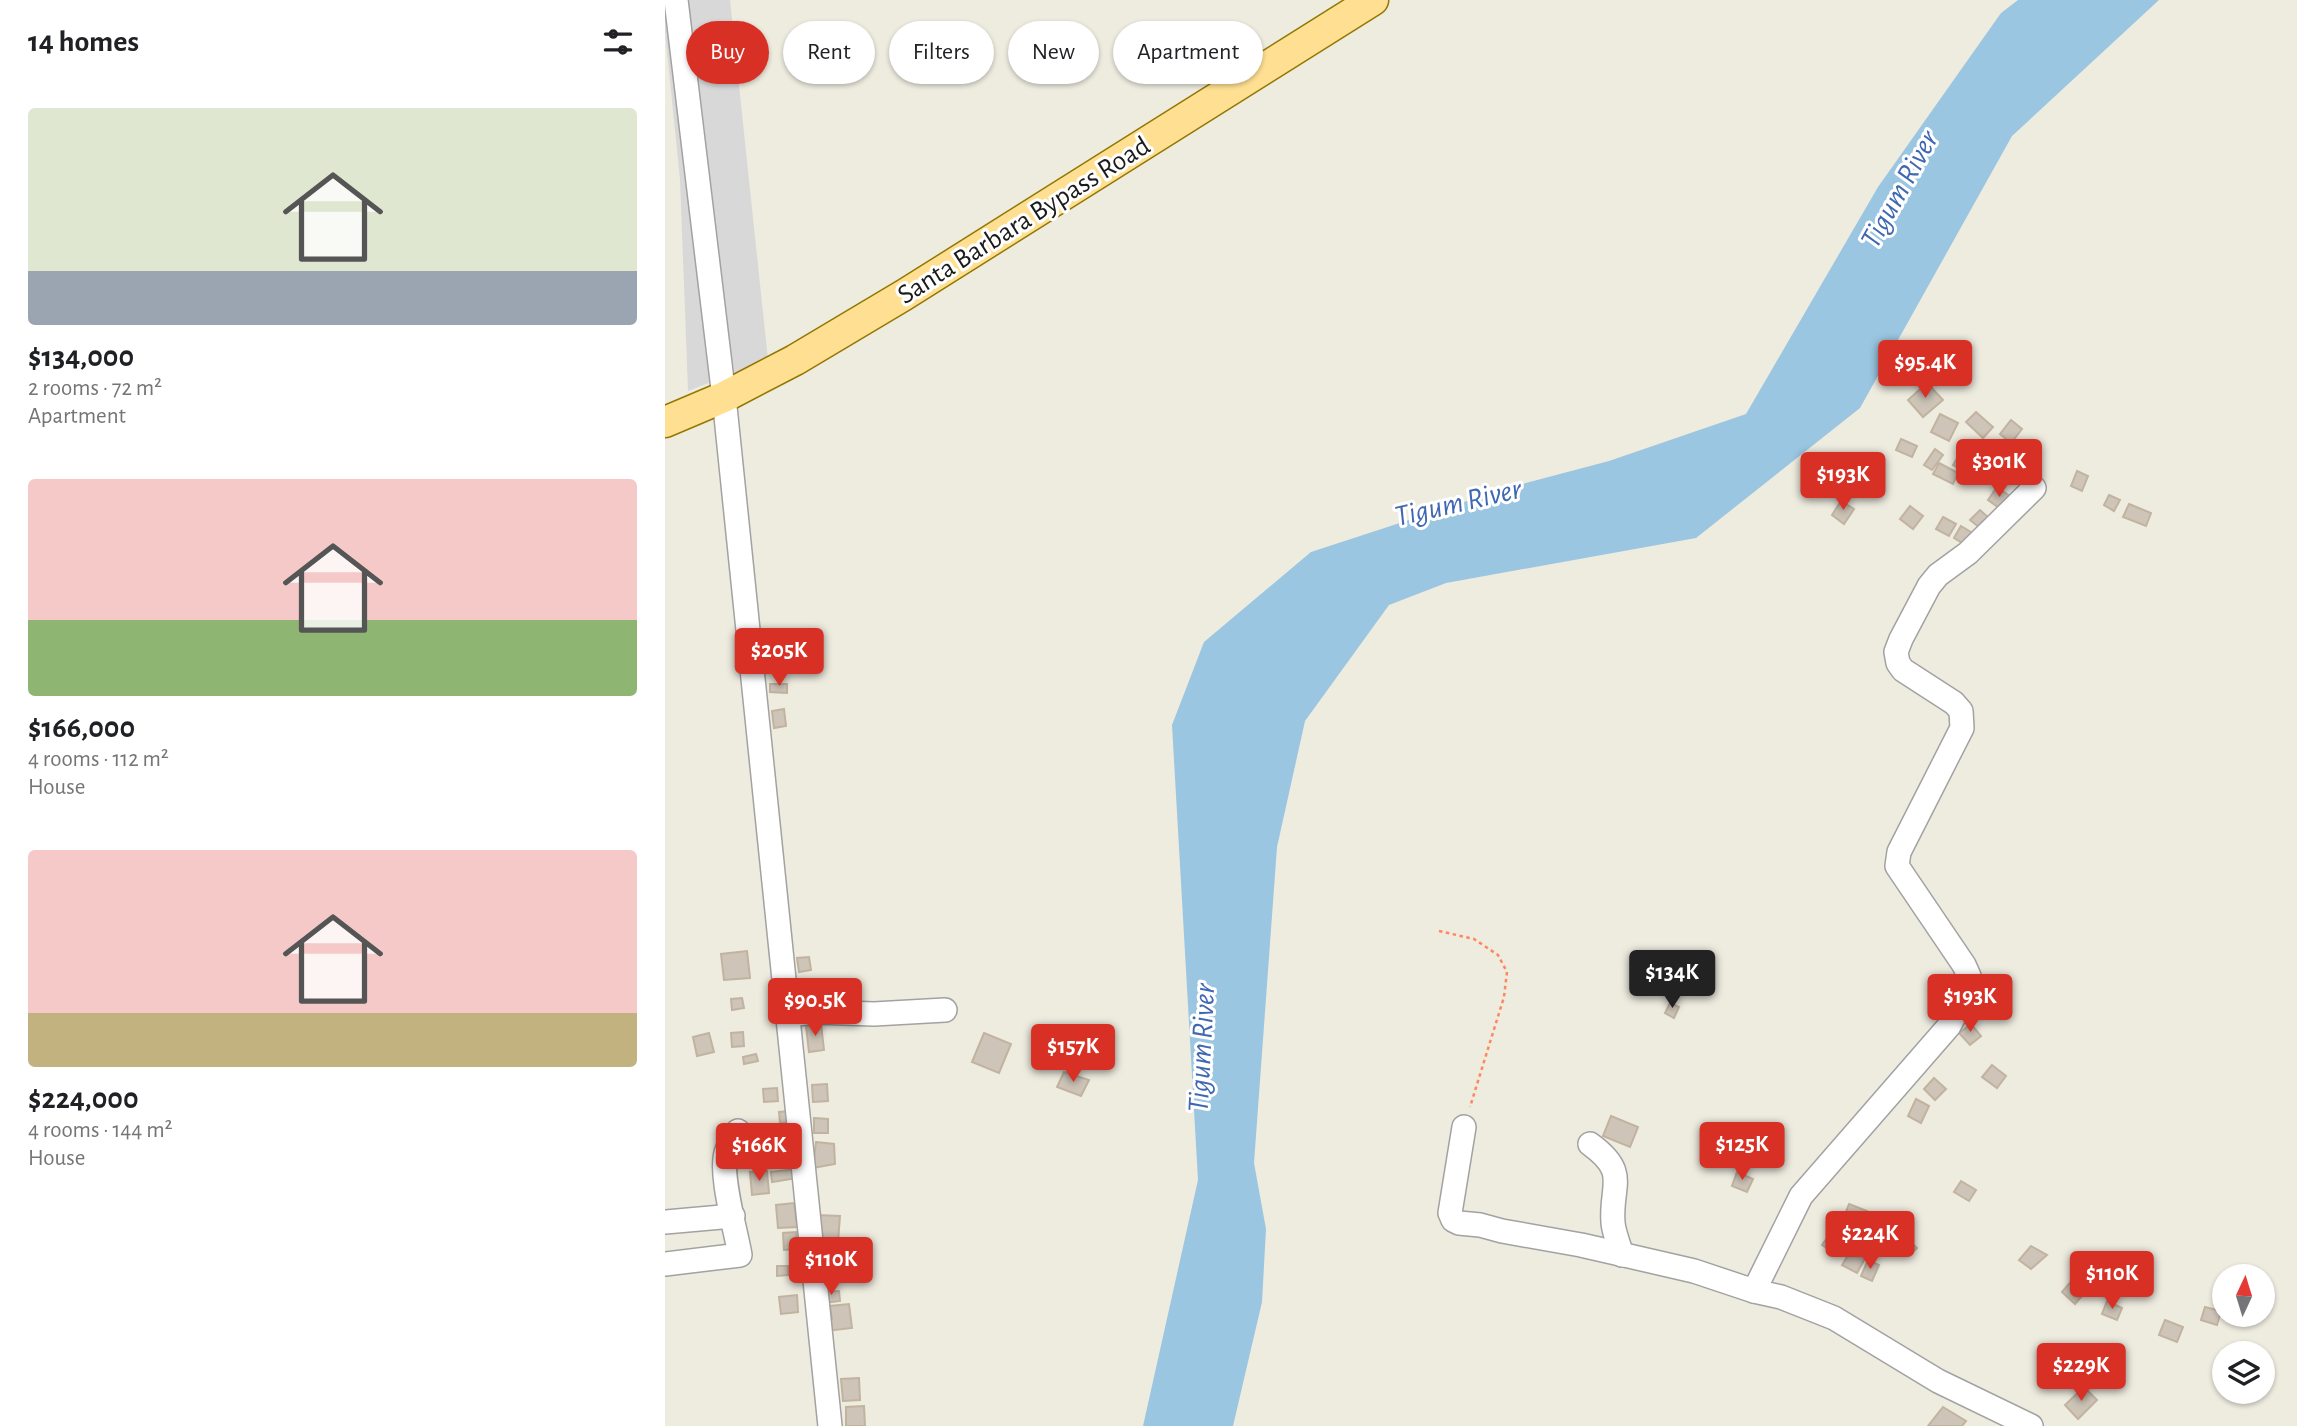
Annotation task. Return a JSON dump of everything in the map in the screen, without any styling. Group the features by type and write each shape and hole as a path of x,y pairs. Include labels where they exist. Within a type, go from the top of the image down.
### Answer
{"main road":[{"name":"Santa Barbara Bypass Road","path":"665,422 724,397 795,360 1373,0"}],"street":[{"path":"676,0 724,397 830,1426"},
{"path":"1754,1291 1801,1196 1949,1026 1969,988 1965,965 1898,866 1899,852 1962,728 1961,711 1954,703 1903,670 1898,663 1896,652 1907,625 1938,575 1968,553 2034,488"},
{"path":"788,1015 815,1012 874,1014 945,1010"},
{"path":"1464,1127 1450,1213 1453,1220 1694,1271 1780,1297 1834,1318 1938,1381 2031,1426"},
{"path":"665,1264 740,1255 726,1188 725,1153 738,1131"},
{"path":"1590,1144 1605,1155 1616,1176 1613,1223 1622,1255"},
{"path":"665,1222 733,1216"}],"path":[{"path":"1439,931 1474,939 1498,955 1507,972 1504,997 1464,1127"}],"shaded area":[{"path":"665,0 730,0 732,21 686,21 686,84 739,84 768,360 688,391 680,179 665,32"}],"water":[{"name":"Tigum River","path":"2018,0 2159,0 2012,136 1860,408 1696,538 1446,583 1389,605 1305,721 1277,847 1254,1163 1266,1229 1262,1302 1233,1426 1143,1426 1198,1180 1172,725 1204,642 1311,552 1507,488 1609,461 1746,414 1878,187 2001,13"}],"building":[{"path":"1927,383 1943,400 1923,417 1908,400"},
{"path":"1976,412 1993,427 1983,438 1966,422"},
{"path":"1940,414 1958,423 1949,441 1931,432"},
{"path":"2011,420 2022,429 2011,443 2000,434"},
{"path":"1901,439 1917,446 1912,457 1896,450"},
{"path":"1992,445 2006,453 1998,467 1984,459"},
{"path":"2015,446 2025,452 2016,466 2006,460"},
{"path":"1935,449 1943,455 1932,470 1924,465"},
{"path":"1959,455 1971,462 1966,472 1953,465"},
{"path":"1939,463 1958,473 1953,484 1933,474"},
{"path":"1869,469 1880,476 1873,487 1862,480"},
{"path":"2077,471 2088,476 2082,491 2071,486"},
{"path":"1997,487 2011,497 2002,510 1988,500"},
{"path":"2109,495 2120,500 2114,511 2104,505"},
{"path":"1841,501 1854,509 1844,524 1832,515"},
{"path":"2129,504 2151,513 2146,526 2123,517"},
{"path":"1910,506 1923,516 1913,529 1900,519"},
{"path":"1980,510 1989,518 1980,528 1970,520"},
{"path":"1943,517 1956,524 1949,536 1936,529"},
{"path":"1961,526 1976,535 1969,547 1954,538"},
{"path":"770,684 787,684 787,693 770,692"},
{"path":"784,709 786,726 774,728 772,711"},
{"path":"747,951 750,978 724,980 721,954"},
{"path":"809,957 811,970 799,972 797,958"},
{"path":"742,998 744,1008 732,1010 731,999"},
{"path":"1670,1003 1679,1007 1674,1018 1665,1013"},
{"path":"821,1024 824,1050 809,1052 806,1026"},
{"path":"1971,1024 1981,1036 1970,1045 1959,1033"},
{"path":"743,1032 744,1046 732,1047 731,1033"},
{"path":"709,1033 714,1052 697,1056 693,1037"},
{"path":"984,1033 1011,1044 999,1073 972,1062"},
{"path":"756,1054 758,1061 744,1064 743,1057"},
{"path":"1992,1065 2006,1076 1997,1088 1982,1077"},
{"path":"1064,1072 1089,1080 1081,1096 1057,1087"},
{"path":"1934,1078 1946,1089 1935,1100 1924,1089"},
{"path":"827,1084 828,1101 813,1102 812,1085"},
{"path":"777,1088 778,1101 764,1102 763,1089"},
{"path":"1916,1099 1929,1106 1921,1123 1908,1116"},
{"path":"789,1111 790,1122 780,1123 779,1112"},
{"path":"1611,1116 1638,1127 1630,1147 1603,1136"},
{"path":"814,1118 828,1119 828,1133 814,1133"},
{"path":"816,1142 834,1144 835,1164 813,1168"},
{"path":"763,1147 766,1166 749,1168 746,1150"},
{"path":"796,1169 797,1178 772,1182 771,1172"},
{"path":"767,1171 769,1193 752,1195 750,1172"},
{"path":"1737,1172 1753,1179 1747,1192 1732,1186"},
{"path":"1961,1181 1976,1190 1969,1201 1954,1192"},
{"path":"794,1203 797,1227 778,1228 776,1205"},
{"path":"1849,1204 1867,1211 1862,1224 1844,1217"},
{"path":"1878,1213 1893,1222 1885,1235 1870,1226"},
{"path":"816,1215 840,1216 838,1242 818,1242"},
{"path":"1833,1230 1846,1239 1836,1254 1822,1245"},
{"path":"796,1232 797,1249 784,1250 783,1233"},
{"path":"1907,1239 1917,1248 1910,1255 1901,1247"},
{"path":"2031,1246 2047,1255 2031,1269 2019,1260"},
{"path":"1853,1247 1867,1255 1857,1273 1842,1265"},
{"path":"1868,1260 1879,1265 1872,1281 1861,1276"},
{"path":"846,1265 847,1280 832,1279 832,1266"},
{"path":"777,1266 788,1266 788,1275 777,1276"},
{"path":"2075,1277 2088,1289 2075,1304 2062,1292"},
{"path":"839,1291 840,1301 824,1303 823,1292"},
{"path":"797,1295 798,1312 781,1314 779,1297"},
{"path":"2107,1301 2122,1308 2117,1320 2102,1314"},
{"path":"849,1304 852,1328 827,1331 826,1319 832,1319 830,1306"},
{"path":"2205,1307 2212,1309 2212,1323 2201,1320"},
{"path":"2165,1320 2183,1327 2177,1342 2159,1335"},
{"path":"859,1378 860,1400 843,1401 841,1379"},
{"path":"2084,1387 2097,1400 2078,1419 2065,1405"},
{"path":"864,1406 865,1426 846,1426 846,1407"},
{"path":"1943,1407 1966,1421 1962,1426 1928,1426"}]}
